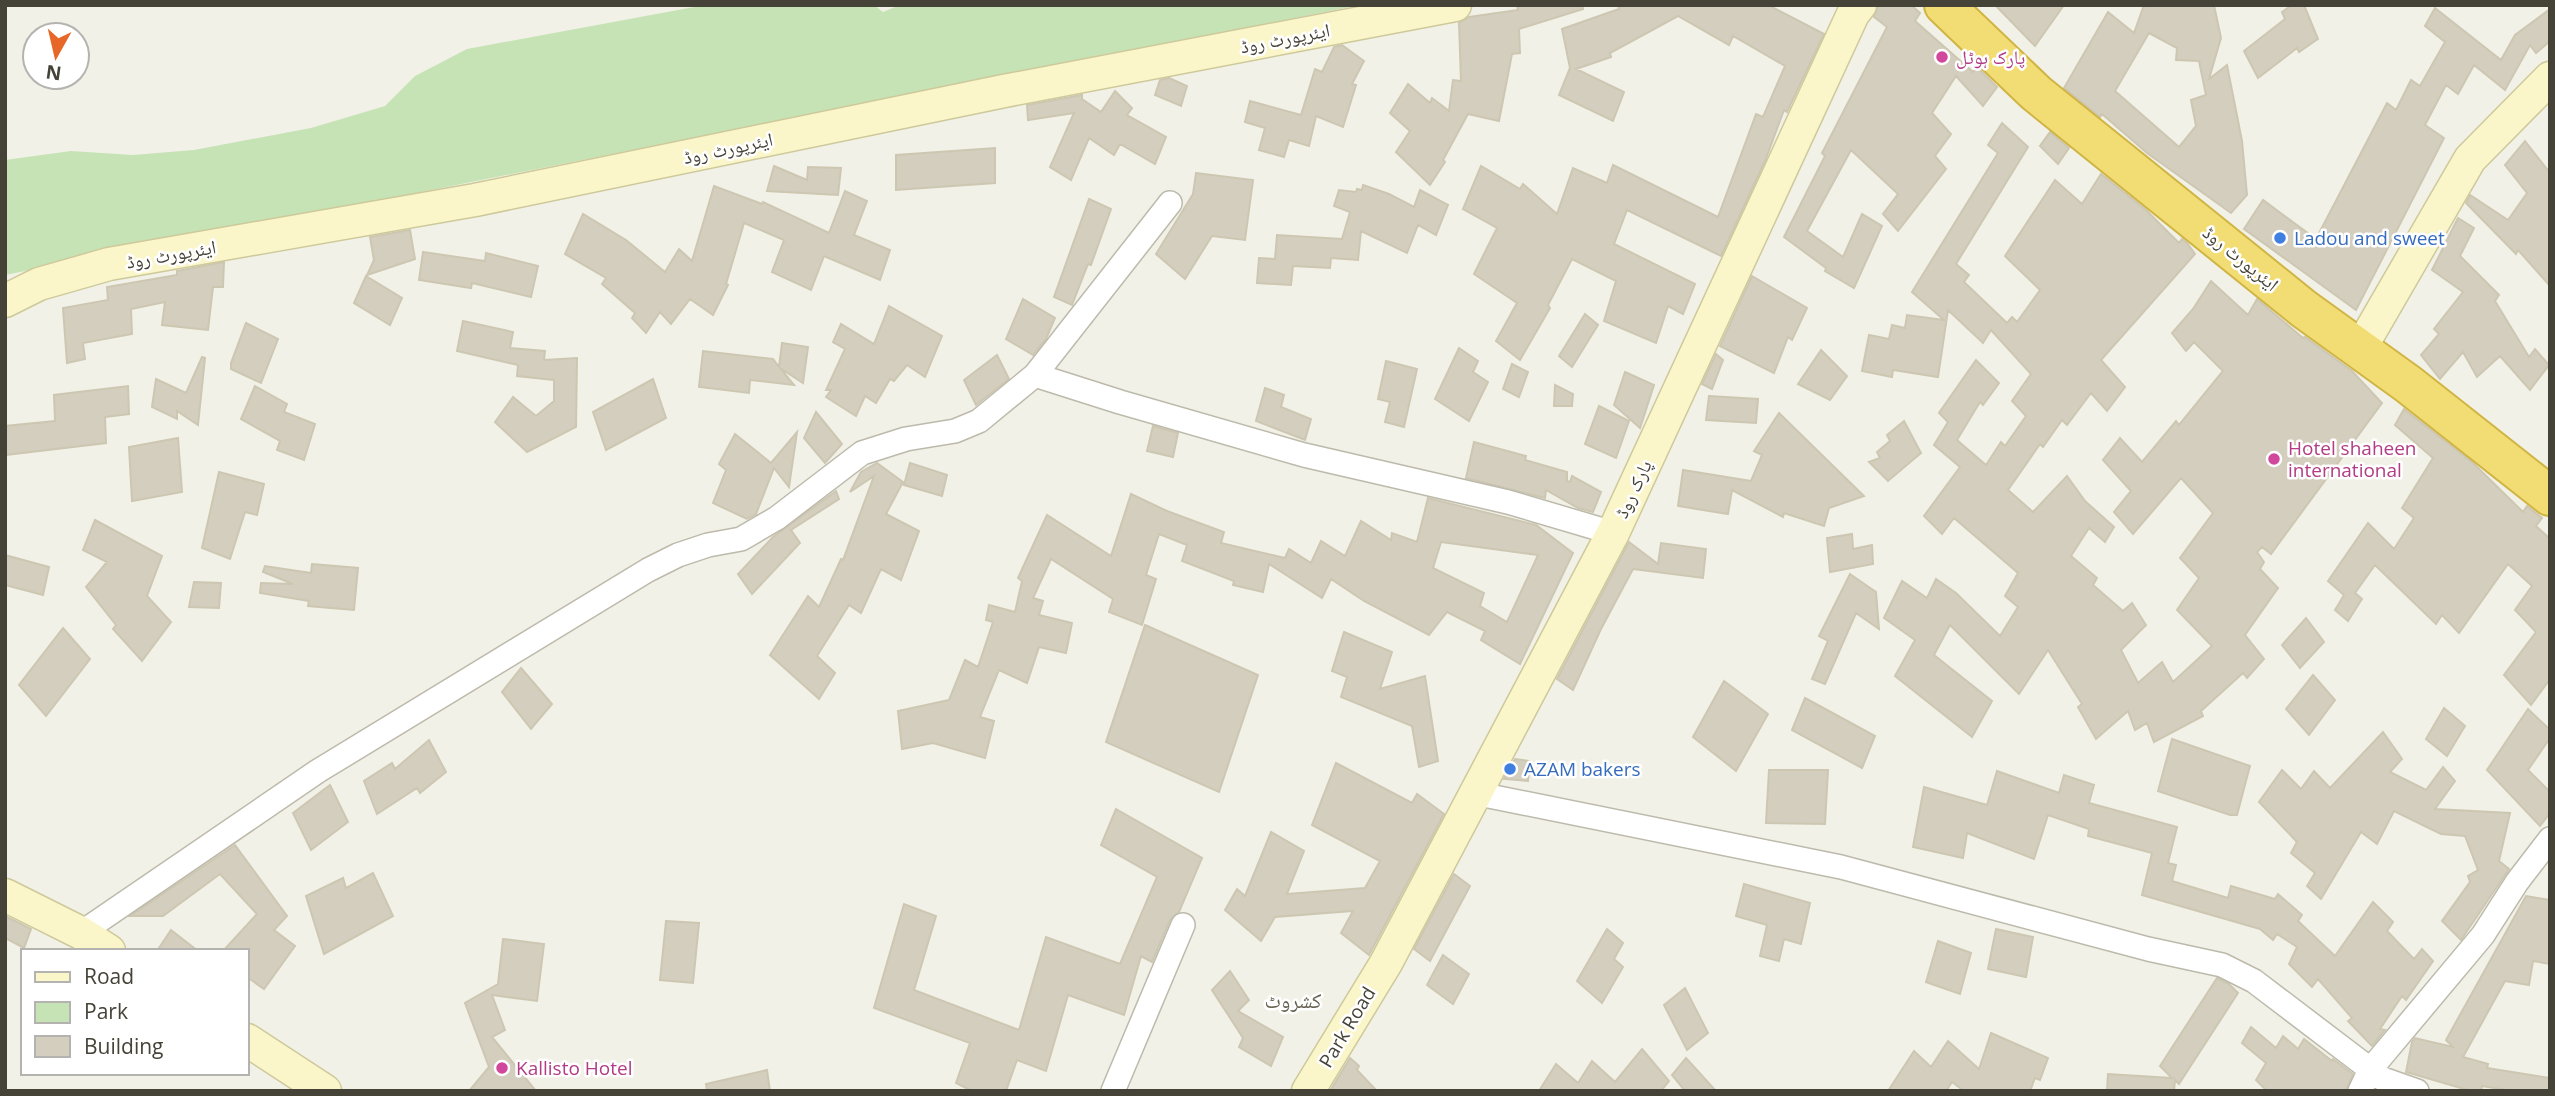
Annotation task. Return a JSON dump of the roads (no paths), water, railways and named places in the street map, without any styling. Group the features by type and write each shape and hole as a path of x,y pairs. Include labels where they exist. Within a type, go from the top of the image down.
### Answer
{"highway":[{"name":"ایئرپورٹ روڈ","path":"1944,5 2036,93 2304,309 2408,384 2550,496"}],"street":[{"name":"ایئرپورٹ روڈ","path":"5,301 39,284 109,264 475,200 1003,91 1455,5"},
{"name":"پارک روڈ","path":"1386,963 1613,533 1853,14 1860,5"},
{"path":"2360,349 2470,159 2550,79"},
{"path":"81,933 318,771 648,570 678,555 708,545 741,539 777,518 862,453 906,439 956,431 979,421 1035,375 1170,203"},
{"path":"1035,375 1304,454 1508,502 1613,533"},
{"path":"1474,793 1841,867 2148,949 2222,965 2254,981 2383,1079 2417,1091"},
{"path":"2360,1091 2370,1070 2483,935 2517,882 2550,839"},
{"path":"5,895 81,933 106,949"},
{"path":"1113,1091 1183,925"},
{"name":"Park Road","path":"1308,1091 1386,963"},
{"path":"248,1041 326,1091"}],"place":[{"name":"پارک ہوٹل","path":"1942,57"},
{"name":"Ladou and sweet","path":"2280,238"},
{"name":"Hotel shaheen international","path":"2274,459"},
{"name":"AZAM bakers","path":"1510,769"},
{"name":"Kallisto Hotel","path":"502,1068"}],"district":[{"name":"کشروٹ","path":"1293,1000"}]}
